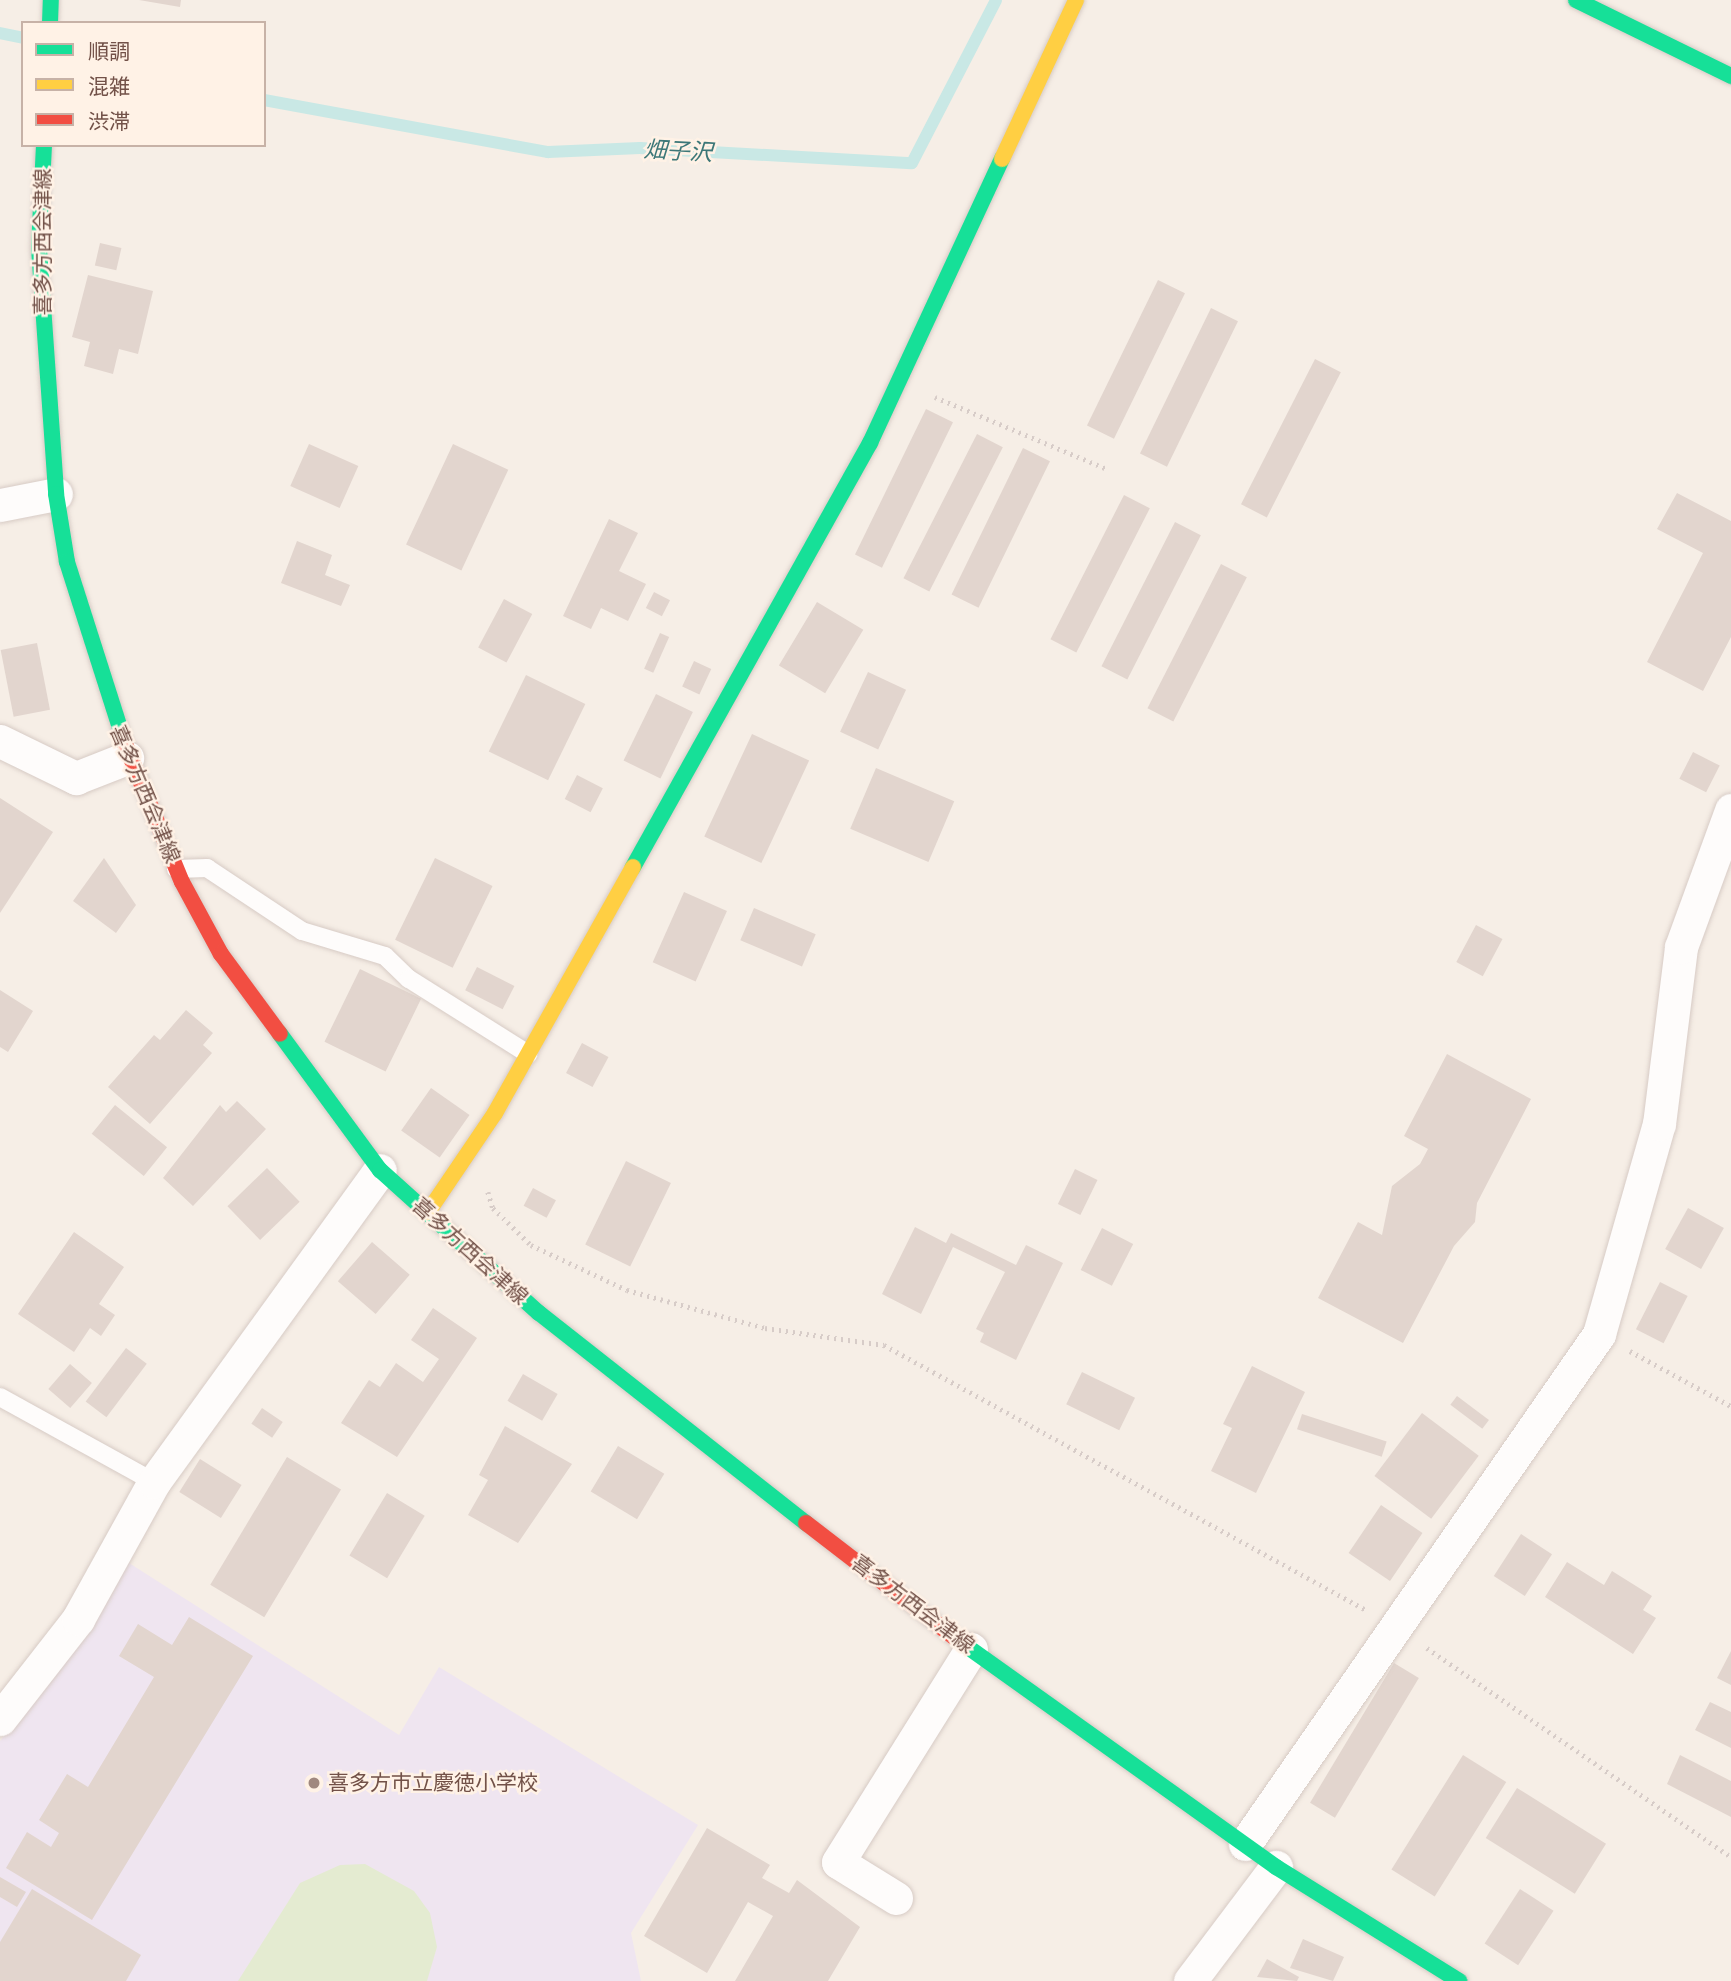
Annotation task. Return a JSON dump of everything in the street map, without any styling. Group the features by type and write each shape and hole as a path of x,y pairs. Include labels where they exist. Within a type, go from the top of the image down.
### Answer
{"main road":[{"path":"50,21 51,0"},
{"path":"428,1212 528,1054 743,677 899,381 1076,0"},
{"path":"1576,0 1731,76"},
{"name":"喜多方西会津線","path":"44,147 39,248 56,494 67,562 127,758 176,869 221,954 380,1170 539,1312 971,1648 1276,1867 1459,1981"}],"street":[{"path":"0,505 56,494"},
{"path":"0,741 76,778 127,758"},
{"path":"1245,1844 1599,1334 1659,1125 1681,947 1731,810"},
{"path":"0,1719 78,1619 154,1482 380,1170"},
{"path":"896,1898 838,1862 971,1648"},
{"path":"1190,1981 1276,1867"}],"lane":[{"path":"176,869 207,868 302,931 385,956 409,979 528,1054"},
{"path":"0,1396 154,1482"}],"path":[{"path":"899,381 1107,469"},
{"path":"465,1157 483,1177 494,1208 531,1245 686,1309 884,1345 1396,1626 1731,1857"},
{"path":"1599,1334 1731,1406"}],"shaded area":[{"name":"喜多方市立慶徳小学校","path":"129,1563 399,1735 439,1667 698,1825 631,1933 641,1981 0,1981 0,1741 95,1621"}],"green space":[{"path":"365,1864 414,1891 430,1913 437,1947 427,1981 238,1981 300,1883 340,1865"}],"building":[{"path":"139,0 181,0 180,7"},
{"path":"100,243 121,248 116,270 95,265"},
{"path":"88,275 153,291 138,354 119,349 113,374 84,366 90,342 72,337"},
{"path":"1158,280 1185,293 1114,439 1087,426"},
{"path":"1211,308 1238,321 1167,467 1140,454"},
{"path":"1315,359 1341,372 1267,517 1241,504"},
{"path":"926,409 953,422 882,568 855,555"},
{"path":"977,434 1003,447 929,592 903,578"},
{"path":"309,444 358,466 340,508 290,486"},
{"path":"453,444 508,470 461,570 406,545"},
{"path":"1023,448 1050,461 979,608 952,595"},
{"path":"1677,493 1731,521 1731,637 1703,691 1647,662 1703,553 1657,529"},
{"path":"1124,495 1150,508 1076,653 1050,639"},
{"path":"609,519 638,533 619,571 646,584 628,621 601,608 591,629 563,616"},
{"path":"1175,522 1201,535 1127,680 1101,666"},
{"path":"297,541 332,555 325,575 350,585 341,606 281,583"},
{"path":"1221,564 1247,577 1173,722 1147,708"},
{"path":"654,592 670,600 662,616 646,608"},
{"path":"504,599 532,614 506,663 478,648"},
{"path":"817,602 863,630 825,693 779,665"},
{"path":"660,633 669,637 653,673 644,669"},
{"path":"37,643 50,710 14,717 1,650"},
{"path":"694,661 711,669 699,694 682,686"},
{"path":"868,672 906,690 878,750 840,732"},
{"path":"526,675 585,704 548,780 489,751"},
{"path":"656,694 693,712 660,778 624,761"},
{"path":"752,734 809,761 761,863 704,836"},
{"path":"1693,752 1720,766 1706,792 1679,779"},
{"path":"876,768 954,801 928,862 850,829"},
{"path":"577,775 603,788 591,812 565,799"},
{"path":"0,798 53,832 0,913"},
{"path":"104,858 136,905 116,933 73,901"},
{"path":"435,858 493,886 453,968 395,940"},
{"path":"684,892 727,911 696,981 653,962"},
{"path":"754,908 816,934 802,966 740,940"},
{"path":"1476,925 1502,939 1483,976 1456,962"},
{"path":"477,967 514,986 503,1009 465,990"},
{"path":"360,969 421,999 386,1072 324,1042"},
{"path":"0,990 33,1011 8,1052 0,1047"},
{"path":"186,1010 213,1033 203,1045 212,1053 150,1124 108,1087 154,1035 160,1040"},
{"path":"582,1043 608,1057 593,1087 566,1073"},
{"path":"1447,1054 1531,1099 1477,1203 1475,1222 1454,1246 1403,1343 1318,1298 1358,1222 1382,1235 1392,1186 1420,1164 1428,1149 1404,1136"},
{"path":"431,1088 470,1115 440,1158 401,1131"},
{"path":"237,1101 266,1129 193,1206 163,1178 220,1105 226,1112"},
{"path":"115,1105 167,1147 144,1176 92,1134"},
{"path":"626,1161 671,1183 630,1267 585,1245"},
{"path":"267,1168 300,1202 260,1240 227,1206"},
{"path":"1075,1169 1097,1180 1080,1215 1058,1204"},
{"path":"533,1188 556,1200 547,1218 524,1206"},
{"path":"1688,1208 1724,1228 1701,1269 1665,1249"},
{"path":"915,1227 946,1243 951,1233 1016,1265 1026,1245 1063,1263 1016,1360 980,1342 984,1333 976,1329 1005,1272 953,1247 921,1314 882,1294"},
{"path":"1102,1228 1133,1244 1112,1286 1081,1270"},
{"path":"74,1232 124,1267 99,1304 115,1315 101,1336 90,1328 74,1352 18,1314"},
{"path":"372,1242 410,1275 376,1314 338,1281"},
{"path":"1660,1282 1688,1296 1664,1343 1636,1329"},
{"path":"433,1308 477,1338 397,1457 341,1423 369,1380 380,1387 396,1363 423,1382 439,1359 411,1340"},
{"path":"126,1348 147,1364 106,1417 86,1402"},
{"path":"70,1364 92,1383 70,1408 48,1389"},
{"path":"1252,1366 1305,1392 1256,1493 1211,1471 1232,1428 1223,1424"},
{"path":"1082,1372 1135,1398 1119,1430 1066,1404"},
{"path":"523,1374 558,1394 542,1421 507,1401"},
{"path":"1457,1396 1489,1420 1482,1429 1450,1405"},
{"path":"262,1408 283,1422 272,1438 251,1424"},
{"path":"1422,1413 1479,1456 1431,1519 1374,1476"},
{"path":"1302,1414 1387,1442 1382,1457 1297,1429"},
{"path":"505,1426 572,1464 518,1543 468,1515 488,1480 479,1475"},
{"path":"618,1446 664,1474 637,1519 591,1491"},
{"path":"287,1457 341,1489 264,1617 210,1585"},
{"path":"200,1459 242,1485 221,1518 179,1492"},
{"path":"387,1493 425,1516 387,1578 349,1556"},
{"path":"1381,1505 1422,1533 1390,1581 1349,1553"},
{"path":"1521,1534 1552,1554 1525,1596 1494,1576"},
{"path":"1567,1562 1604,1585 1612,1571 1652,1596 1643,1610 1656,1618 1633,1654 1545,1597"},
{"path":"189,1617 253,1656 92,1920 6,1868 27,1832 51,1847 59,1833 39,1820 67,1774 88,1787 154,1677 119,1656 138,1624 172,1645"},
{"path":"1731,1651 1731,1685 1717,1678"},
{"path":"1394,1663 1419,1678 1335,1818 1310,1803"},
{"path":"1710,1702 1731,1712 1731,1748 1695,1730"},
{"path":"1463,1755 1506,1782 1435,1897 1391,1869"},
{"path":"1680,1755 1731,1781 1731,1817 1667,1784"},
{"path":"1517,1788 1606,1844 1575,1894 1486,1838"},
{"path":"707,1828 770,1865 762,1878 789,1893 797,1880 860,1927 828,1981 735,1981 773,1916 748,1902 707,1973 644,1936"},
{"path":"0,1877 26,1892 17,1907 0,1897"},
{"path":"32,1889 141,1955 126,1981 0,1981 0,1942"},
{"path":"1520,1889 1554,1911 1518,1965 1485,1944"},
{"path":"1303,1939 1344,1957 1333,1981 1290,1968"},
{"path":"1267,1959 1299,1977 1297,1981 1257,1977"}],"waterway":[{"name":"畑子沢","path":"266,100 548,152 640,148 912,163 996,0"},
{"name":"畑子沢","path":"0,33 21,38"}],"traffic: fast":[{"path":"50,21 51,0"},
{"path":"1576,0 1731,76"},
{"path":"44,147 39,248 56,494 67,562 125,744"},
{"path":"633,867 870,443 1002,159"},
{"path":"280,1034 380,1170 539,1313 806,1523"},
{"path":"962,1643 1276,1867 1459,1981"}],"traffic: slow":[{"path":"1002,159 1076,0"},
{"path":"428,1212 495,1113 633,867"}],"traffic: jam":[{"path":"125,744 182,882 221,954 280,1034"},
{"path":"806,1523 962,1643"}],"place":[{"name":"喜多方市立慶徳小学校","path":"314,1783"}]}
